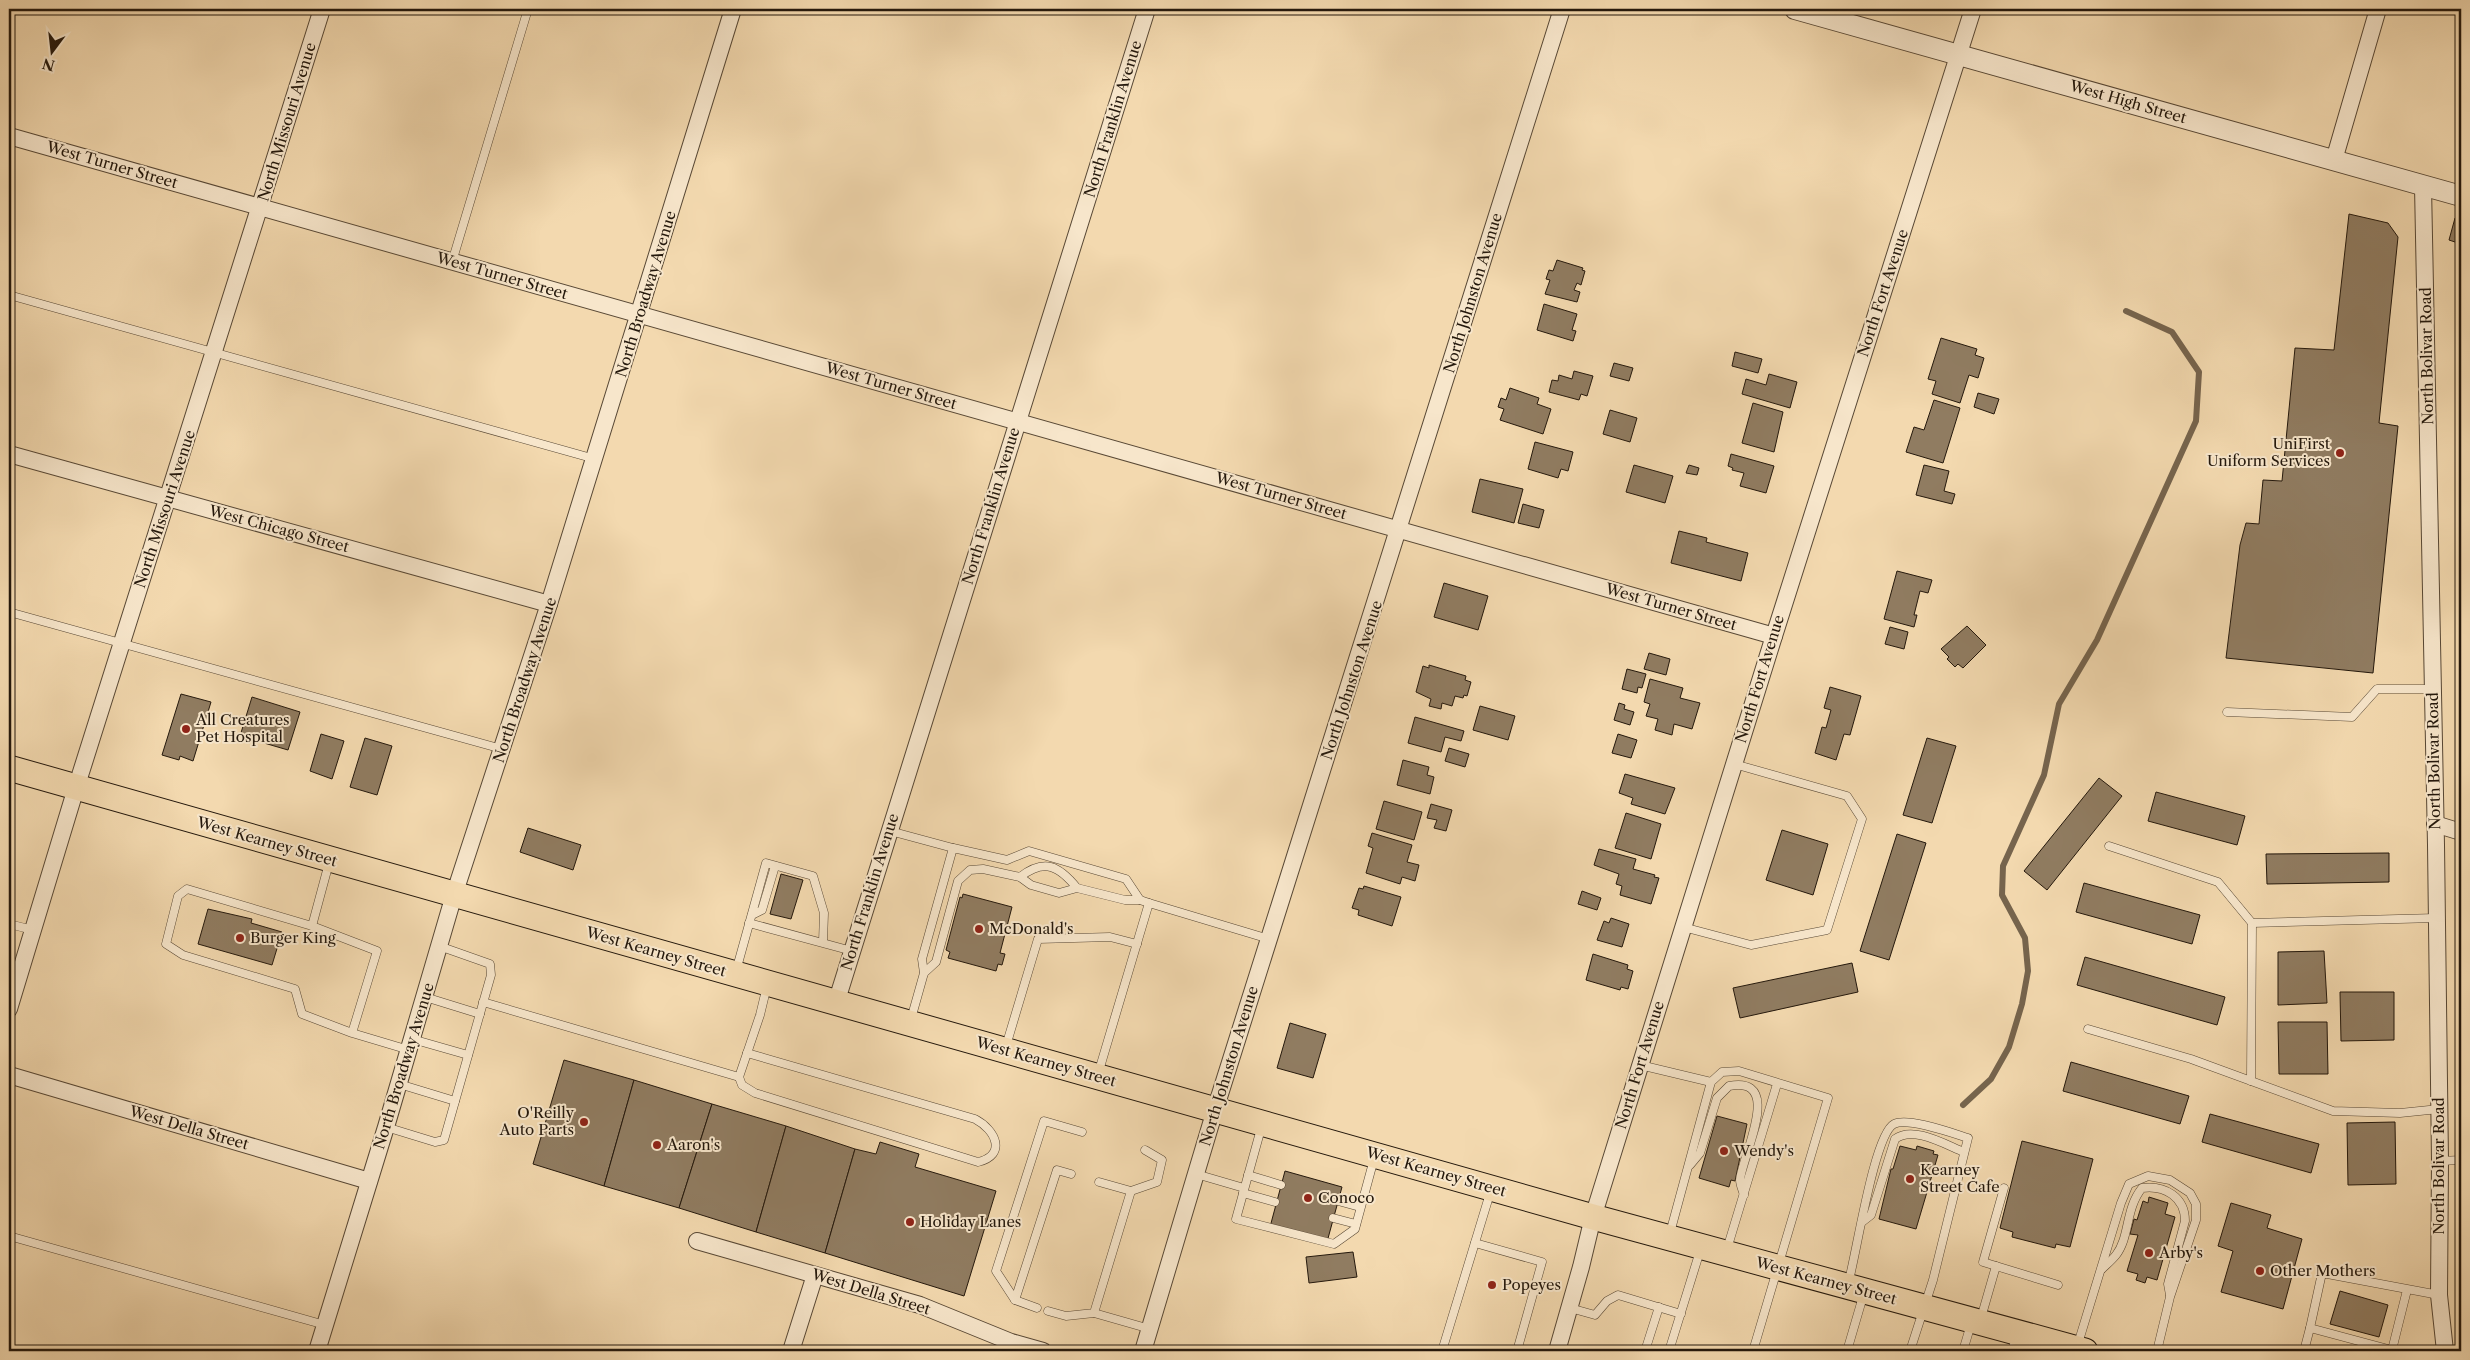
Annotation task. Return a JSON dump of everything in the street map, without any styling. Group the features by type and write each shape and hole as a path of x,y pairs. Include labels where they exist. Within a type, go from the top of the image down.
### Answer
{"main road":[{"name":"West Kearney Street","path":"9,768 1592,1217 1976,1321 2014,1342 2080,1350"}],"street":[{"name":"North Missouri Avenue","path":"9,1009 121,644 322,9"},
{"name":"North Broadway Avenue","path":"317,1351 399,1084 454,895 550,604 733,9"},
{"name":"North Franklin Avenue","path":"836,1003 1147,9"},
{"name":"North Johnston Avenue","path":"1143,1351 1215,1110 1562,9"},
{"name":"West High Street","path":"1795,9 2461,196"},
{"name":"North Fort Avenue","path":"1557,1351 1570,1308 1592,1217 1973,9"},
{"path":"2334,160 2378,9"},
{"name":"West Turner Street","path":"9,136 1774,636"},
{"name":"North Bolivar Road","path":"2424,186 2440,1161 2439,1295 2441,1346"},
{"name":"West Chicago Street","path":"9,454 550,604"},
{"path":"2435,824 2461,832"},
{"name":"West Della Street","path":"9,1075 369,1181"},
{"name":"West Della Street","path":"697,1241 920,1305 1011,1342 1043,1351"},
{"path":"791,1351 815,1274"}],"lane":[{"path":"452,262 528,9"},
{"path":"9,295 595,459"},
{"path":"9,612 502,749"},
{"path":"2227,712 2352,717 2377,689 2432,688"},
{"path":"1683,927 1751,945 1827,930 1862,819 1848,796 1734,764"},
{"path":"890,831 1007,860 1029,851 1126,879 1140,900"},
{"path":"2109,846 2218,882 2252,923 2251,1081"},
{"path":"910,1024 924,973 922,959 953,848"},
{"path":"312,926 330,860"},
{"path":"735,975 766,863 813,876 824,913 823,942"},
{"path":"1020,877 1040,866 1053,867 1065,873 1077,888"},
{"path":"924,973 936,962 958,881 970,870 983,869 1020,877 1031,885 1059,893 1077,888 1125,900 1140,900 1269,938"},
{"path":"352,1033 377,951 312,926 186,890 178,896 166,944 183,955 296,989 302,1014 352,1033 468,1056"},
{"path":"1097,1077 1149,903"},
{"path":"2252,923 2436,918"},
{"path":"749,923 852,950"},
{"path":"9,924 33,930"},
{"path":"1005,1051 1038,939 1110,937 1137,944"},
{"path":"386,1127 435,1142 444,1140 492,975 490,964 440,946"},
{"path":"747,1053 975,1119 986,1125 994,1134 995,1144 992,1153 987,1160 978,1162 755,1093 742,1085 739,1077 768,984"},
{"path":"425,997 480,1014"},
{"path":"483,1002 739,1077"},
{"path":"2088,1029 2191,1059 2333,1112 2400,1112 2439,1109"},
{"path":"1640,1065 1711,1082"},
{"path":"1668,1238 1711,1082 1722,1072 1739,1071 1828,1098 1753,1351"},
{"path":"399,1084 455,1101"},
{"path":"1726,1253 1777,1084"},
{"path":"1687,1169 1700,1153 1717,1098 1729,1086 1746,1086 1754,1091 1758,1098 1758,1112 1740,1182 1744,1195"},
{"path":"1037,1308 1014,1300 996,1271 1044,1121 1082,1132"},
{"path":"1847,1351 1856,1289 1862,1222 1881,1142 1887,1130 1895,1124 1909,1122 1968,1138 1925,1308 1910,1351"},
{"path":"1262,1123 1236,1219 1334,1244 1354,1229 1375,1155"},
{"path":"1862,1222 1871,1215 1895,1139 1902,1134 1915,1134 1964,1152"},
{"path":"1099,1182 1131,1191 1156,1182 1162,1160 1145,1150"},
{"path":"2440,1161 2461,1160"},
{"path":"1014,1300 1057,1170 1071,1174"},
{"path":"1196,1174 1275,1202"},
{"path":"1248,1175 1281,1185"},
{"path":"2080,1350 2121,1203 2129,1184 2148,1176 2170,1180 2190,1193 2196,1204 2196,1220 2170,1297 2157,1351"},
{"path":"2101,1270 2117,1254 2125,1233 2130,1208 2142,1188 2154,1186 2170,1192 2180,1201 2185,1211 2185,1221 2168,1284 2170,1297"},
{"path":"1442,1351 1492,1188"},
{"path":"2004,1188 1983,1262 2058,1285"},
{"path":"1094,1313 1131,1191"},
{"path":"1338,1201 1360,1207"},
{"path":"1333,1218 1356,1224"},
{"path":"9,1236 325,1325"},
{"path":"1475,1243 1542,1262 1520,1351"},
{"path":"1669,1351 1701,1246"},
{"path":"1963,1351 1996,1266"},
{"path":"2304,1351 2322,1273 2439,1295"},
{"path":"2310,1328 2392,1350 2407,1290"},
{"path":"1570,1308 1595,1315 1607,1301 1618,1295 1681,1314"},
{"path":"1645,1351 1659,1307"},
{"path":"1048,1311 1066,1316 1094,1313 1150,1329"}],"building":[{"name":"UniFirst Uniform Services","path":"2349,214 2388,223 2398,237 2379,423 2398,426 2373,673 2226,658 2240,545 2246,523 2259,524 2263,480 2282,481 2295,348 2334,350"},
{"path":"2455,218 2461,220 2461,244 2449,240"},
{"path":"1557,260 1583,268 1582,270 1585,271 1581,285 1577,283 1574,290 1580,292 1577,302 1545,294 1550,280 1546,279 1549,270 1553,271"},
{"path":"1544,304 1577,314 1572,330 1576,331 1573,341 1537,330"},
{"path":"1941,338 1977,349 1975,355 1984,358 1978,378 1969,375 1960,403 1932,394 1936,381 1928,379"},
{"path":"1735,352 1762,359 1758,373 1732,366"},
{"path":"1614,363 1633,368 1629,381 1610,376"},
{"path":"1574,371 1593,376 1587,396 1581,394 1579,400 1549,392 1552,380 1558,381 1559,375 1572,379"},
{"path":"1769,374 1797,382 1790,408 1742,394 1746,379 1766,385"},
{"path":"1510,388 1539,398 1537,404 1551,409 1543,434 1500,420 1504,409 1498,407 1501,398 1506,400"},
{"path":"1978,393 1999,399 1994,414 1974,407"},
{"path":"1934,400 1960,408 1943,463 1906,452 1914,427 1924,430"},
{"path":"1753,403 1783,412 1774,452 1742,443"},
{"path":"1610,410 1637,418 1630,442 1603,434"},
{"path":"1535,442 1573,452 1568,471 1561,469 1558,478 1528,469"},
{"path":"1731,454 1774,466 1766,493 1740,486 1744,473 1732,470 1733,468 1728,466"},
{"path":"1634,465 1673,476 1665,503 1626,492"},
{"path":"1689,465 1699,468 1697,475 1686,473"},
{"path":"1924,465 1949,471 1944,491 1955,494 1952,504 1916,495"},
{"path":"1480,479 1523,489 1514,523 1472,512"},
{"path":"1523,504 1544,510 1539,528 1518,523"},
{"path":"1679,531 1707,538 1706,542 1748,553 1741,581 1671,563"},
{"path":"1897,571 1932,580 1928,593 1920,591 1914,615 1917,615 1914,627 1884,619"},
{"path":"1444,583 1488,596 1478,630 1434,617"},
{"path":"1967,626 1986,645 1963,668 1958,664 1955,667 1941,649"},
{"path":"1890,627 1908,632 1904,649 1885,644"},
{"path":"1649,653 1670,659 1666,675 1644,669"},
{"path":"1429,665 1466,676 1465,680 1471,682 1467,696 1464,695 1463,698 1455,696 1452,706 1442,703 1441,709 1429,706 1431,699 1416,692 1423,666 1429,668"},
{"path":"1627,669 1646,674 1642,688 1638,687 1637,693 1622,689"},
{"path":"1650,679 1683,688 1680,698 1700,703 1692,729 1674,724 1672,735 1655,730 1658,719 1646,716 1650,704 1644,702"},
{"path":"1830,687 1861,696 1850,735 1844,734 1836,760 1815,753 1822,727 1826,728 1831,710 1824,708"},
{"name":"All Creatures Pet Hospital","path":"181,694 211,702 193,761 180,756 179,760 162,755"},
{"path":"252,697 300,712 288,750 240,736"},
{"path":"1619,703 1625,705 1624,709 1634,712 1630,725 1614,720"},
{"path":"1480,706 1515,716 1508,740 1473,730"},
{"path":"1415,717 1464,731 1461,741 1445,737 1441,752 1408,743"},
{"path":"321,734 344,741 332,779 310,771"},
{"path":"1618,734 1637,740 1631,758 1612,753"},
{"path":"365,738 392,746 377,795 350,787"},
{"path":"1927,738 1956,746 1932,823 1903,815"},
{"path":"1449,748 1469,754 1465,767 1445,761"},
{"path":"1403,760 1429,767 1427,775 1434,777 1430,794 1397,785"},
{"path":"1625,774 1675,788 1665,814 1631,804 1633,798 1619,793"},
{"path":"2099,778 2122,796 2047,890 2024,871"},
{"path":"2156,792 2245,816 2237,845 2148,821"},
{"path":"1384,801 1422,812 1414,840 1376,829"},
{"path":"1431,804 1452,810 1446,831 1434,828 1437,820 1427,818"},
{"path":"1626,813 1661,824 1651,859 1615,848"},
{"path":"528,828 581,845 573,870 520,852"},
{"path":"1782,830 1828,844 1813,895 1766,880"},
{"path":"1372,833 1412,845 1407,862 1419,865 1415,881 1402,877 1400,884 1366,873 1373,848 1368,846"},
{"path":"1897,834 1926,843 1889,960 1860,951"},
{"path":"1599,849 1636,859 1633,869 1655,875 1654,877 1659,878 1651,904 1620,895 1622,886 1616,884 1619,874 1594,865"},
{"path":"2389,853 2389,882 2267,884 2266,854"},
{"path":"781,874 803,880 791,919 770,914"},
{"path":"2084,883 2200,915 2192,944 2076,912"},
{"path":"1364,886 1401,897 1392,926 1358,915 1359,910 1352,908 1359,888 1363,889"},
{"path":"1582,891 1601,898 1597,910 1578,904"},
{"name":"McDonald's","path":"963,894 1012,907 1000,953 1005,954 1002,965 998,964 996,971 948,958 950,952 946,950 960,897 962,898"},
{"name":"Burger King","path":"208,909 252,919 251,923 282,932 272,965 198,944"},
{"path":"1611,918 1629,924 1622,947 1597,940 1604,921 1609,923"},
{"path":"2324,951 2327,1003 2278,1005 2278,952"},
{"path":"1593,954 1628,965 1627,969 1633,971 1628,989 1621,987 1620,990 1586,980"},
{"path":"2085,957 2225,997 2217,1025 2077,985"},
{"path":"1852,963 1858,992 1740,1018 1733,988"},
{"path":"2340,992 2394,992 2394,1040 2341,1041"},
{"path":"2278,1022 2327,1022 2328,1074 2279,1074"},
{"path":"1290,1023 1326,1034 1313,1078 1277,1068"},
{"name":"O'Reilly Auto Parts","path":"564,1060 634,1080 604,1186 533,1164"},
{"path":"2071,1062 2189,1096 2180,1124 2063,1091"},
{"name":"Aaron's","path":"634,1080 712,1104 679,1208 604,1186"},
{"path":"712,1104 786,1126 756,1232 679,1208"},
{"path":"2210,1114 2319,1144 2311,1173 2202,1142"},
{"name":"Wendy's","path":"1717,1116 1747,1124 1735,1181 1731,1180 1729,1187 1699,1178"},
{"path":"2395,1122 2396,1184 2348,1185 2347,1123"},
{"path":"786,1126 855,1149 825,1253 756,1232"},
{"path":"2022,1141 2093,1159 2070,1247 2056,1244 2055,1248 2012,1237 2013,1232 2000,1228"},
{"name":"Holiday Lanes","path":"880,1142 919,1154 915,1167 996,1191 964,1296 825,1253 855,1149 876,1154"},
{"name":"Kearney Street Cafe","path":"1900,1146 1916,1150 1917,1146 1934,1151 1933,1154 1938,1155 1916,1229 1879,1219 1891,1169 1893,1169"},
{"path":"1285,1171 1342,1187 1327,1242 1270,1227"},
{"name":"Arby's","path":"2149,1197 2168,1203 2165,1214 2175,1217 2157,1280 2147,1277 2145,1283 2136,1280 2138,1274 2127,1271 2138,1235 2130,1234 2134,1219 2137,1220 2143,1201 2148,1203"},
{"name":"Other Mothers","path":"2231,1203 2271,1215 2267,1228 2302,1239 2283,1309 2221,1292 2233,1251 2218,1246"},
{"path":"1353,1252 1357,1277 1309,1283 1306,1257"},
{"path":"2340,1291 2388,1305 2379,1337 2330,1324"}],"waterway":[{"path":"1963,1105 1991,1079 2009,1047 2022,1004 2028,971 2025,938 2002,895 2003,866 2044,775 2059,704 2097,640 2196,421 2199,372 2172,332 2126,311"}],"place":[{"name":"UniFirst Uniform Services","path":"2340,453"},
{"name":"All Creatures Pet Hospital","path":"186,729"},
{"name":"McDonald's","path":"979,929"},
{"name":"Burger King","path":"240,938"},
{"name":"O'Reilly Auto Parts","path":"584,1122"},
{"name":"Aaron's","path":"657,1145"},
{"name":"Wendy's","path":"1724,1151"},
{"name":"Kearney Street Cafe","path":"1910,1179"},
{"name":"Conoco","path":"1308,1198"},
{"name":"Holiday Lanes","path":"910,1222"},
{"name":"Arby's","path":"2149,1253"},
{"name":"Other Mothers","path":"2260,1271"},
{"name":"Popeyes","path":"1492,1285"}]}
